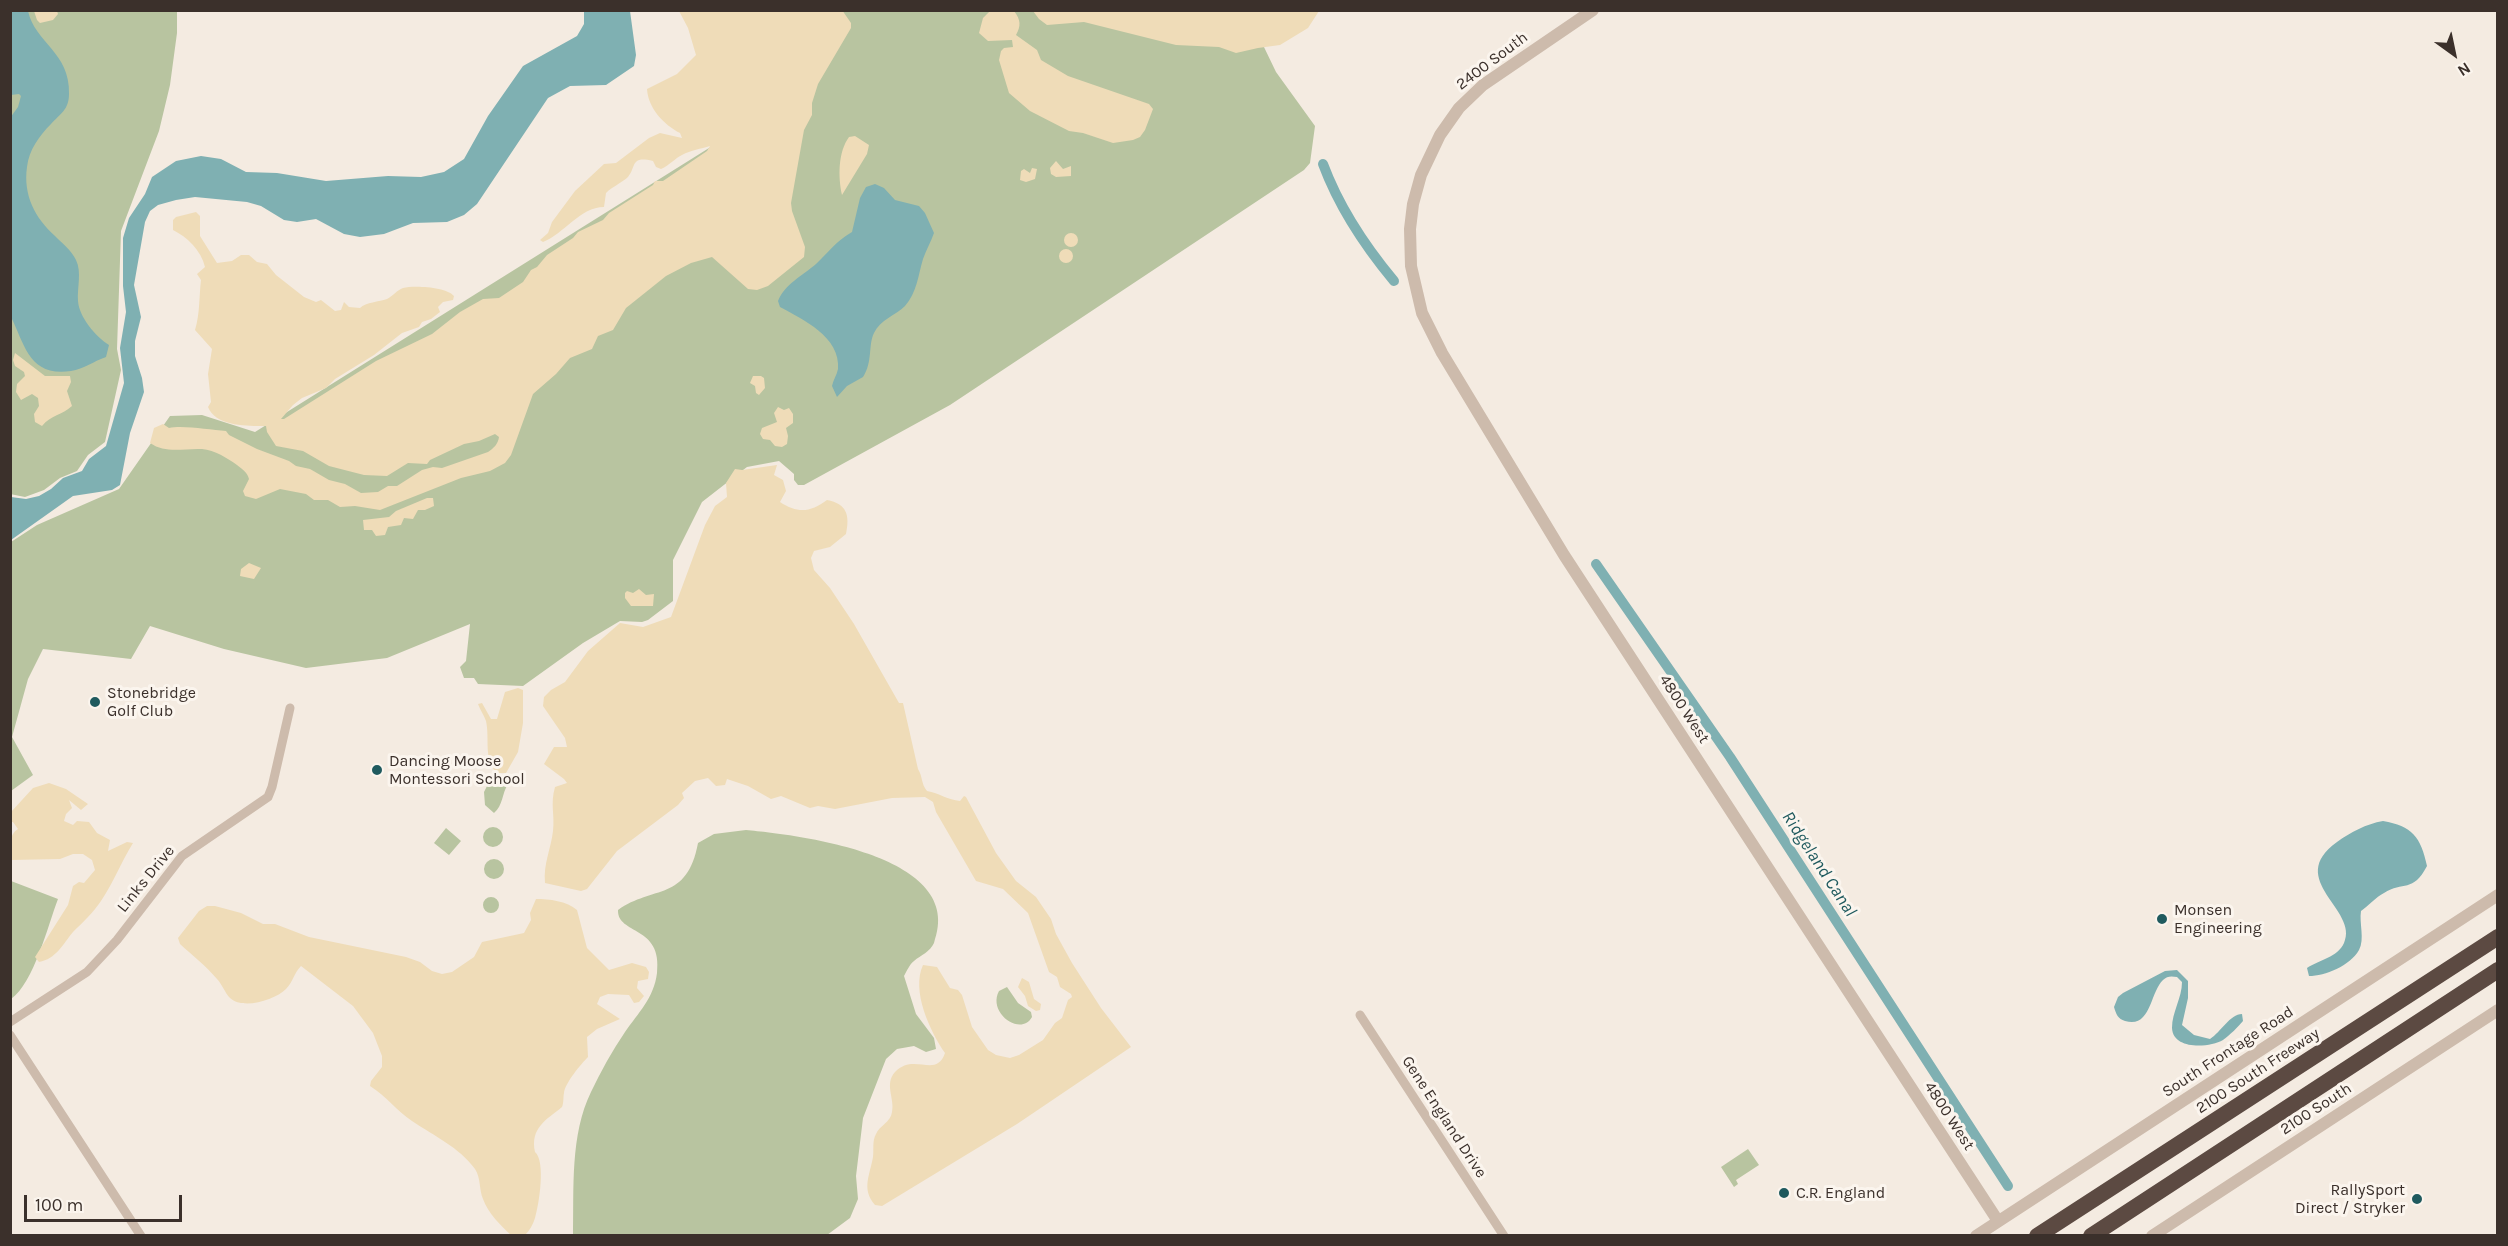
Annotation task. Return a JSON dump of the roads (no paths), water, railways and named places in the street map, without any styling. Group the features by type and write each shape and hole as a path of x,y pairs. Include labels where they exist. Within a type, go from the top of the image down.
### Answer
{"highway":[{"name":"2100 South Freeway","path":"2037,1236 2498,936"},
{"path":"2091,1236 2498,970"}],"street":[{"name":"2400 South","path":"1417,189 1426,162 1440,135 1471,95 1506,68 1593,10"},
{"name":"4800 West","path":"1417,189 1410,229 1411,266 1417,300 1434,339 1564,555 1998,1221"},
{"name":"Links Drive","path":"10,1022 87,972 117,939 182,856 268,797 290,708"},
{"name":"South Frontage Road","path":"1976,1236 2498,895"},
{"name":"2100 South","path":"2152,1236 2498,1010"},
{"name":"Gene England Drive","path":"1360,1015 1504,1236"},
{"path":"10,1035 141,1236"}],"water":[{"path":"10,11 28,11 38,32 64,68 68,80 67,104 35,144 28,161 26,177 29,196 36,214 76,260 81,314 94,332 109,345 106,357 71,371 57,372 37,364 25,348 11,317 10,118 18,107 21,96 11,95"},
{"path":"584,11 630,11 636,55 634,66 606,85 570,86 548,98 477,204 464,215 447,222 413,223 384,234 360,237 344,234 316,219 297,222 284,220 261,206 247,202 195,197 158,205 150,211 145,222 134,285 141,317 135,341 135,356 144,392 130,433 120,485 112,490 73,496 11,540 11,497 26,499 39,496 63,478 82,471 89,459 106,446 124,383 120,348 126,312 123,286 123,238 129,218 145,194 152,177 176,161 201,156 221,159 246,172 277,173 326,181 388,176 421,177 444,172 464,159 488,116 523,66 577,36 584,24"},
{"path":"875,184 884,188 895,200 919,206 925,213 934,233 909,301 877,328 872,338 868,365 863,377 847,386 837,397 832,386 838,369 837,358 827,338 809,323 780,307 778,301 789,285 852,232 860,198 866,187"},
{"path":"2383,821 2401,826 2414,834 2422,847 2427,866 2417,880 2384,893 2361,911 2361,946 2350,961 2329,972 2309,976 2307,968 2333,955 2341,948 2346,931 2342,919 2320,882 2318,869 2323,856 2348,835 2365,826"},
{"path":"2177,970 2188,981 2188,998 2182,1025 2194,1035 2210,1039 2233,1017 2242,1014 2243,1021 2223,1040 2201,1046 2185,1044 2174,1035 2172,1022 2182,982 2177,977 2163,980 2145,1015 2140,1020 2125,1021 2118,1016 2114,1007 2118,997 2123,993 2165,971"}],"waterway":[{"name":"Ridgeland Canal","path":"1323,164 1353,225 1372,254 1394,281"},
{"name":"Ridgeland Canal","path":"1596,564 1730,757 2008,1186"}],"place":[{"name":"Stonebridge Golf Club","path":"95,702"},
{"name":"Dancing Moose Montessori School","path":"377,770"},
{"name":"Monsen Engineering","path":"2162,919"},
{"name":"C.R. England","path":"1784,1193"},
{"name":"RallySport Direct / Stryker","path":"2417,1199"}]}
